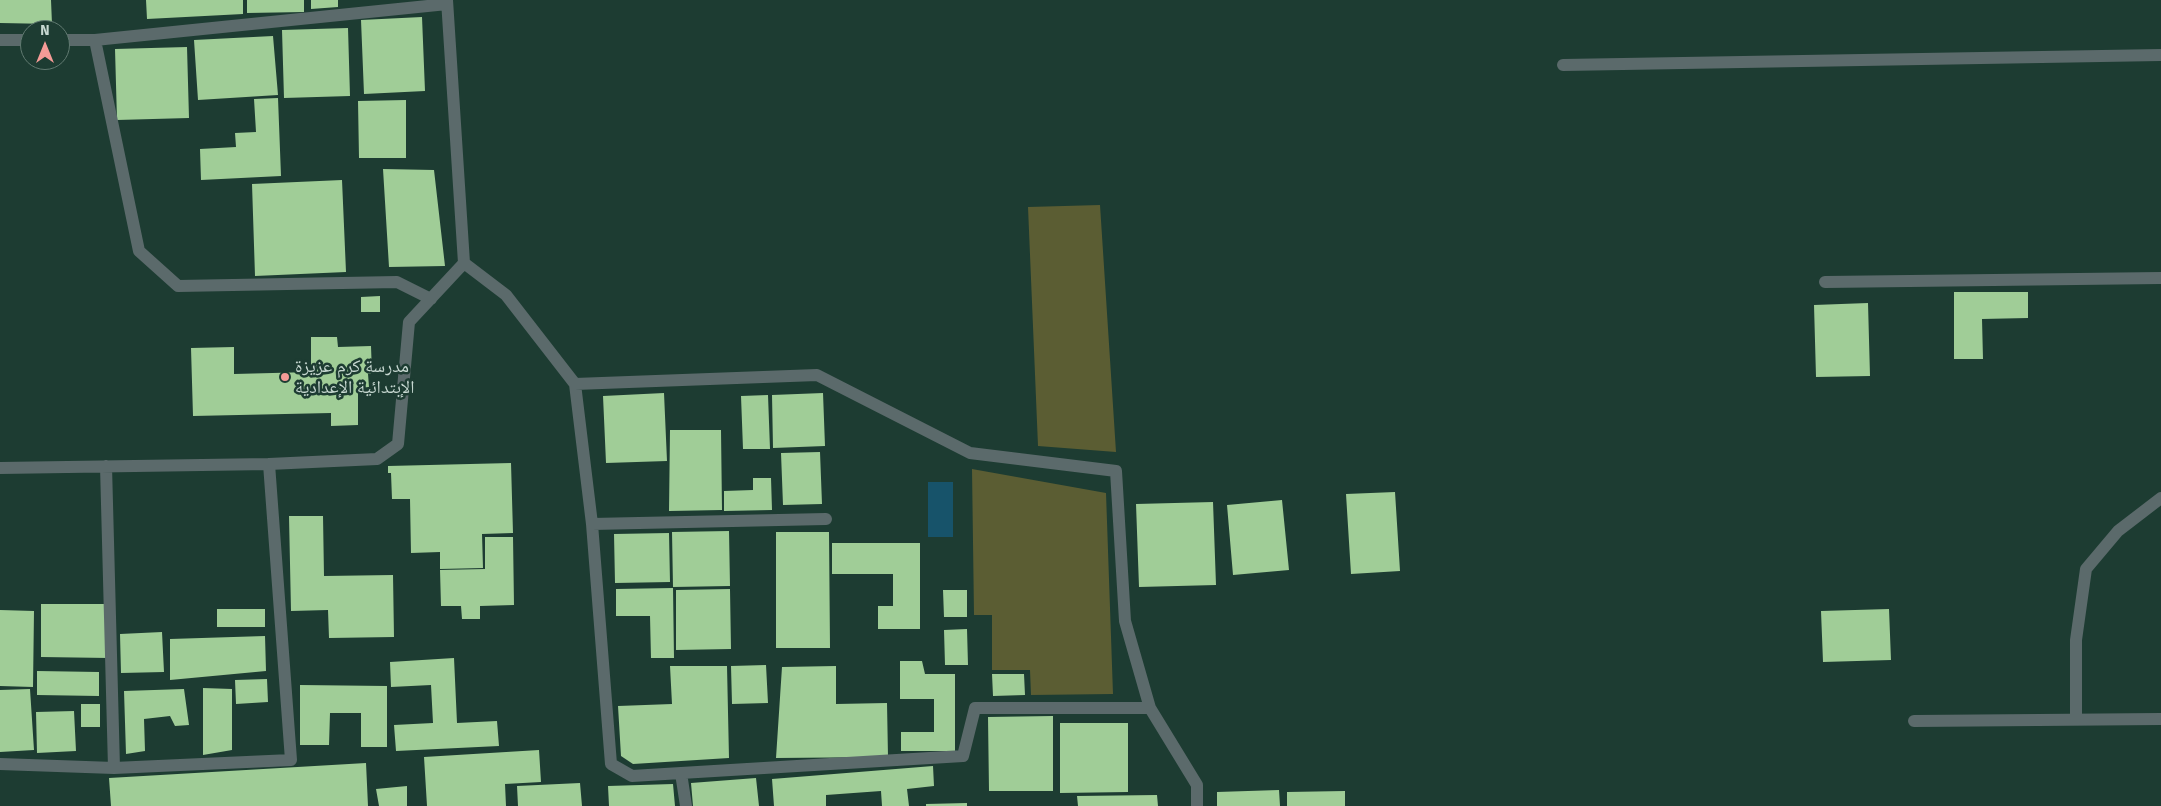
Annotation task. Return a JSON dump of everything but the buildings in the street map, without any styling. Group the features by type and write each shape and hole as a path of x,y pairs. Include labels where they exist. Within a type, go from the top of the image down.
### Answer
{"street":[{"path":"0,468 269,464 377,460 398,444 409,322 464,263 447,2 95,40 70,40"},
{"path":"0,40 20,40"},
{"path":"95,40 139,250 178,286 396,282 431,299"},
{"path":"1563,65 2161,55"},
{"path":"464,263 506,295 575,384 592,524 611,764 632,776 963,756 975,708 1150,708"},
{"path":"1826,282 2161,278"},
{"path":"575,384 818,375 970,453 1116,471 1125,621 1150,708 1196,785 1197,806"},
{"path":"0,764 114,768 292,760 269,464"},
{"path":"106,466 114,768"},
{"path":"2076,718 2076,640 2086,569 2118,531 2161,498"},
{"path":"592,524 826,519"},
{"path":"1914,721 2076,718 2161,719"},
{"path":"681,773 686,806"}],"green space":[{"path":"1100,205 1116,452 1038,446 1028,207"},
{"path":"972,469 1106,493 1113,694 1031,695 1030,670 992,670 992,615 974,615"}],"water":[{"path":"928,482 953,482 953,537 928,537"}],"place":[{"name":"مدرسة كرم عزيزة الإبتدائية الإعدادية","path":"285,377"}]}
